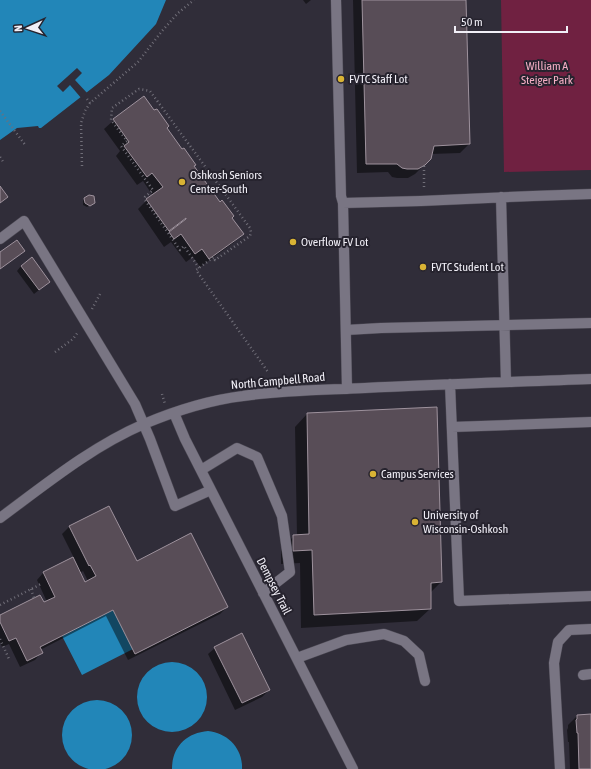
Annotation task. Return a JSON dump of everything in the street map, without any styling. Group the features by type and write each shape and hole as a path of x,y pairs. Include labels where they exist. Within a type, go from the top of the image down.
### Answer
{"street":[{"path":"336,0 341,196 343,203 347,389"},
{"path":"343,203 591,194"},
{"path":"501,197 506,382"},
{"path":"0,239 24,221 135,404 175,506 211,490"},
{"path":"346,330 591,323"},
{"name":"North Campbell Road","path":"0,518 99,447 144,424 190,407 242,396 295,391 591,379"},
{"path":"450,384 459,601 591,596"},
{"name":"Dempsey Trail","path":"174,413 185,439 353,769"},
{"path":"452,427 591,422"},
{"path":"201,470 237,448 257,457 282,516 290,572 263,593"},
{"path":"560,769 554,664 558,642 569,630 591,629"},
{"path":"296,658 346,640 384,634 404,640 418,655 425,681"}],"path":[{"path":"82,166 81,123 85,110 90,103 138,62 178,13 194,0"},
{"path":"199,268 184,246 180,250 145,200 145,197 153,190 121,146 127,141 111,120 112,108 139,89 150,91 250,228 250,236 215,260 214,257 199,268 196,270 268,372"},
{"path":"87,98 90,103"},
{"path":"0,111 26,146"},
{"path":"0,157 4,162"},
{"path":"424,166 425,201"},
{"path":"0,605 42,584"},
{"path":"31,589 34,598"},
{"path":"0,639 9,658"}],"green space":[{"name":"William A Steiger Park","path":"501,0 591,0 591,170 504,172"}],"water":[{"path":"0,0 166,0 156,24 109,75 41,128 38,126 17,128 0,140"},
{"path":"113,610 133,649 82,675 62,636"},
{"path":"165,662 179,662 192,668 201,677 205,683 207,697 205,711 197,722 186,730 179,732 165,732 158,730 147,722 139,711 137,704 137,690 139,683 147,672 158,664"},
{"path":"97,700 110,703 122,710 129,722 132,735 129,748 122,760 110,767 97,770 84,767 72,760 65,748 62,735 65,722 72,710 84,703"},
{"path":"208,731 222,735 233,743 240,755 242,769 172,769 175,754 182,742 200,732"}],"pier":[{"path":"77,68 82,73 75,80 88,94 82,99 70,85 63,92 57,86"}],"building":[{"path":"362,0 466,0 470,144 434,146 431,159 418,169 402,168 397,164 366,164"},
{"name":"Oshkosh Seniors Center-South","path":"144,96 154,110 157,109 169,126 167,128 182,149 184,148 196,165 194,166 220,202 222,200 234,216 232,218 244,234 209,259 202,249 195,254 181,234 174,239 169,232 186,218 169,231 146,199 163,187 152,173 147,177 124,146 129,142 113,119"},
{"path":"0,186 8,197 0,203"},
{"path":"89,195 94,196 95,203 90,206 85,203 84,198"},
{"path":"17,240 25,251 0,269 0,252"},
{"path":"32,257 50,282 39,290 21,266"},
{"name":"Campus Services","path":"437,407 442,582 431,583 431,609 314,615 312,550 293,551 293,535 309,534 307,413"},
{"path":"109,506 137,561 191,533 228,607 135,654 113,610 40,647 43,653 27,661 16,638 9,641 0,622 0,615 40,595 44,602 55,597 43,572 73,557 85,582 96,576 90,565 89,566 69,526"},
{"path":"242,633 270,690 242,703 214,647"},
{"path":"591,714 591,769 579,769 577,715"}],"place":[{"name":"FVTC Staff Lot","path":"341,79"},
{"name":"Oshkosh Seniors Center-South","path":"182,182"},
{"name":"Overflow FV Lot","path":"293,242"},
{"name":"FVTC Student Lot","path":"423,267"},
{"name":"Campus Services","path":"373,474"},
{"name":"University of Wisconsin-Oshkosh","path":"415,522"}]}
